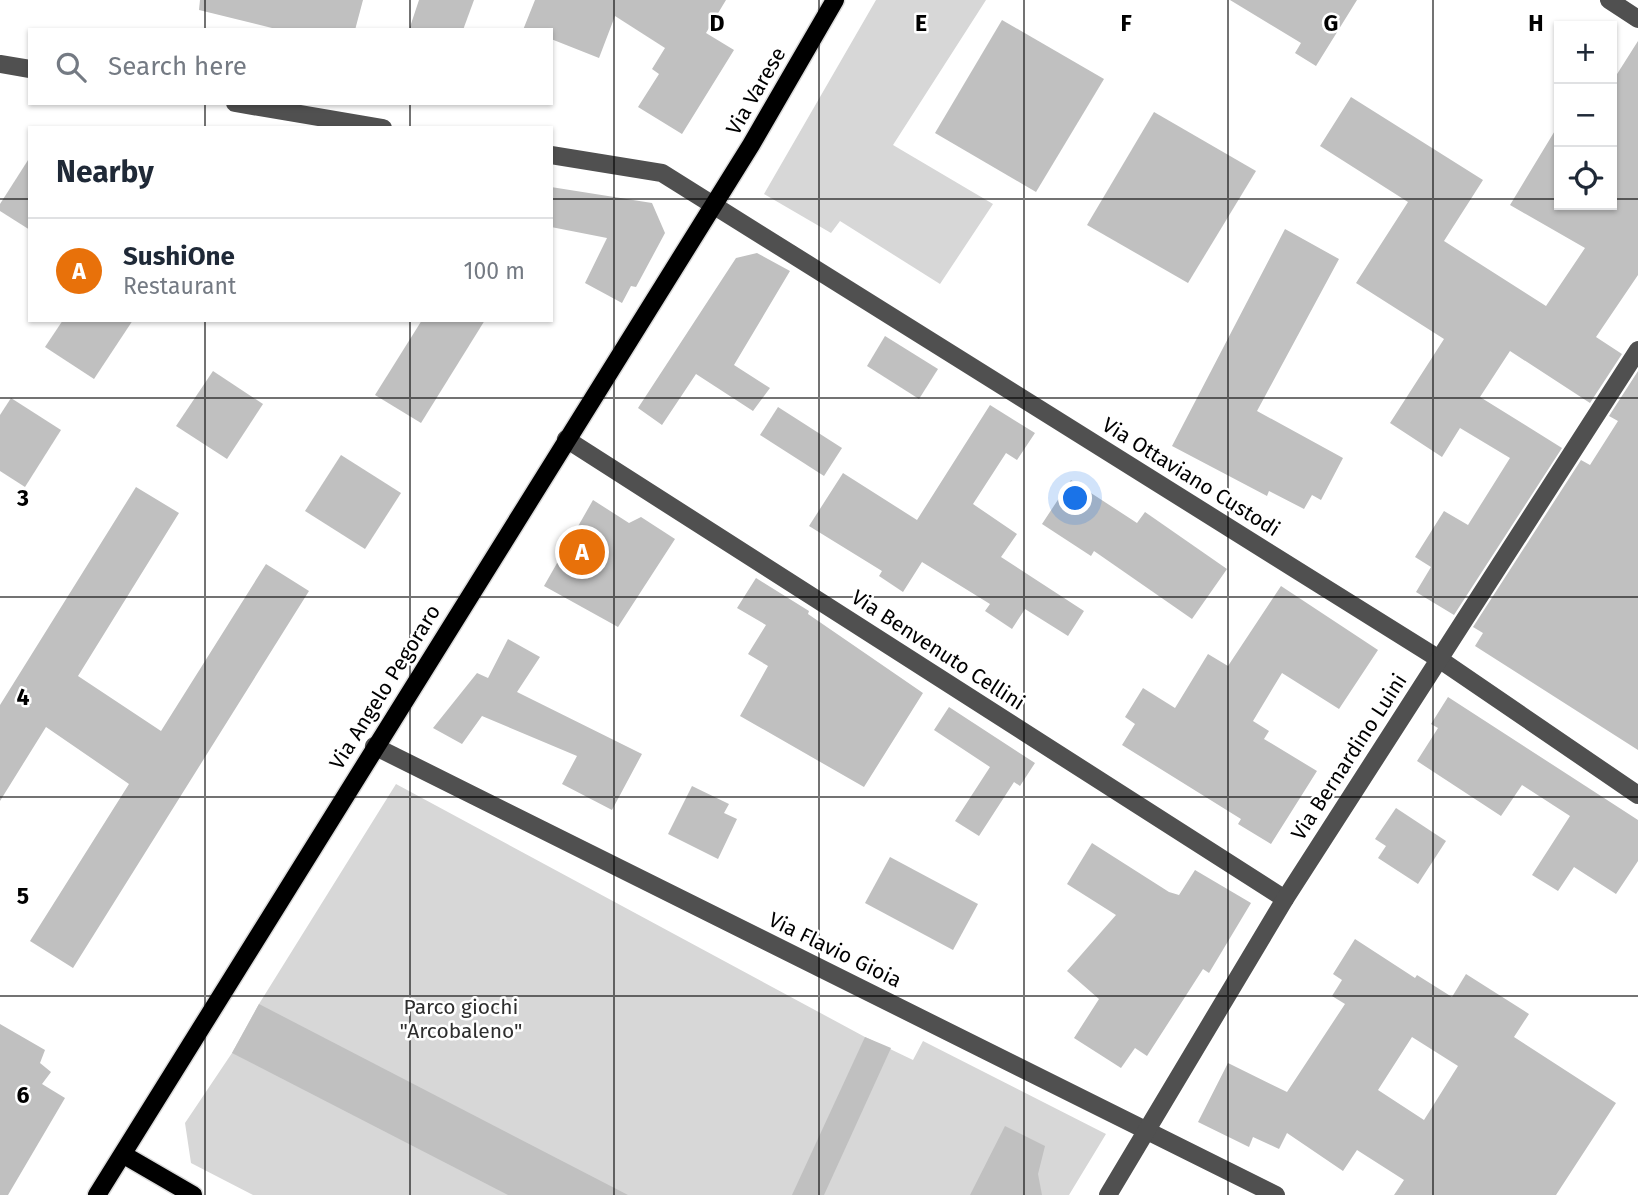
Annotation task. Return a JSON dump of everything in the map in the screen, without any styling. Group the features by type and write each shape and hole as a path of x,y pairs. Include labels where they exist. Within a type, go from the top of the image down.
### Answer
{"main road":[{"name":"Via Varese","path":"714,205 835,0"},
{"name":"Via Angelo Pegoraro","path":"97,1195 374,746 714,205"},
{"path":"124,1155 193,1195"}],"street":[{"path":"1609,0 1632,10"},
{"path":"0,64 28,69"},
{"path":"246,105 371,126"},
{"name":"Via Ottaviano Custodi","path":"553,156 662,173 1439,659 1638,795"},
{"name":"Via Bernardino Luini","path":"1108,1195 1285,899 1638,349"},
{"name":"Via Benvenuto Cellini","path":"566,439 1285,899"},
{"name":"Via Flavio Gioia","path":"374,746 1276,1195"}],"green space":[{"path":"876,0 986,0 893,145 993,204 940,284 840,221 831,233 764,194"},
{"name":"Parco giochi \"Arcobaleno\"","path":"396,784 865,1037 913,1060 923,1041 1106,1134 1069,1195 253,1195 191,1163 185,1123 232,1053 259,1004"}],"building":[{"path":"200,0 363,0 356,28 272,28 199,10"},
{"path":"419,0 474,0 464,28 410,28"},
{"path":"535,0 726,0 706,33 734,50 682,134 638,107 659,74 652,69 665,48 615,16 599,58 553,40 553,28 524,28"},
{"path":"1230,0 1357,0 1316,66 1295,53 1301,43"},
{"path":"1002,20 1104,79 1036,192 935,133"},
{"path":"1638,41 1638,275 1596,337 1622,354 1590,403 1510,351 1480,397 1562,448 1454,615 1416,592 1431,567 1415,557 1444,511 1468,525 1510,458 1460,428 1442,457 1390,423 1444,339 1356,283 1408,202 1320,146 1351,97 1483,180 1444,241 1546,306 1585,248 1510,205 1554,132 1554,210 1617,210 1617,74"},
{"path":"1154,112 1256,171 1188,283 1087,225"},
{"path":"28,160 28,229 0,211 0,204"},
{"path":"553,187 652,203 665,233 636,287 631,286 622,303 585,283 607,238 553,227"},
{"path":"1285,229 1339,259 1257,411 1343,458 1321,500 1312,495 1304,509 1269,491 1267,496 1172,446"},
{"path":"757,253 790,271 734,365 770,388 753,411 696,374 662,425 638,408 736,258"},
{"path":"62,322 132,322 94,379 45,347"},
{"path":"421,322 484,322 421,423 375,395"},
{"path":"885,336 938,369 919,399 867,366"},
{"path":"213,371 263,404 227,459 176,426"},
{"path":"1638,371 1638,750 1475,646 1483,633 1473,627 1581,460 1590,465 1618,421 1609,416"},
{"path":"11,398 61,430 25,487 0,471 0,415"},
{"path":"990,405 1035,433 1017,460 1006,453 973,504 1017,534 1001,557 1084,611 1068,636 1025,609 1012,629 985,611 990,604 922,562 903,592 879,576 882,571 809,526 843,473 917,520"},
{"path":"778,407 842,448 824,476 760,435"},
{"path":"341,455 401,493 365,549 305,511"},
{"path":"1071,480 1137,523 1145,512 1227,569 1192,619 1094,551 1091,556 1042,524"},
{"path":"136,487 179,513 78,676 161,731 266,564 309,591 73,968 30,941 129,784 46,727 0,801 0,705"},
{"path":"593,500 629,523 641,517 675,539 618,627 544,586"},
{"path":"756,578 809,611 808,614 923,693 864,787 740,716 768,666 748,654 766,625 737,608"},
{"path":"1281,586 1378,650 1339,709 1282,673 1253,721 1269,731 1264,739 1317,771 1271,844 1238,824 1241,819 1122,745 1135,724 1125,717 1143,688 1175,708 1208,654 1228,666"},
{"path":"508,639 540,657 517,692 642,754 612,810 562,784 577,756 482,716 462,744 433,728 477,673 488,678"},
{"path":"1448,697 1638,820 1638,861 1616,894 1574,867 1558,891 1532,875 1570,816 1522,785 1501,816 1417,761 1438,728 1431,724"},
{"path":"949,707 1035,763 1020,786 1014,782 979,836 955,821 990,767 934,730"},
{"path":"692,786 729,804 724,813 737,819 718,859 668,834"},
{"path":"1396,808 1446,841 1418,884 1378,858 1386,846 1375,839"},
{"path":"1092,843 1169,892 1179,895 1195,870 1251,903 1209,973 1203,969 1147,1056 1135,1048 1121,1068 1074,1038 1099,999 1067,971 1116,915 1067,884"},
{"path":"890,857 978,904 953,950 865,903"},
{"path":"1355,939 1415,978 1417,975 1452,997 1466,974 1529,1014 1514,1037 1616,1103 1556,1195 1394,1195 1404,1180 1357,1150 1343,1171 1287,1133 1279,1149 1253,1137 1249,1147 1198,1122 1228,1063 1287,1092 1345,1004 1332,996 1342,980 1333,974","holes":["1412,1037 1458,1066 1424,1120 1378,1090"]},
{"path":"259,1004 628,1195 508,1195 232,1053"},
{"path":"0,1024 45,1050 40,1063 51,1072 42,1084 65,1098 8,1195 0,1195"},
{"path":"865,1037 891,1048 824,1195 792,1195"},
{"path":"1005,1126 1045,1146 1038,1174 1042,1195 970,1195"}],"place":[{"name":"SushiOne","path":"582,552"}]}
